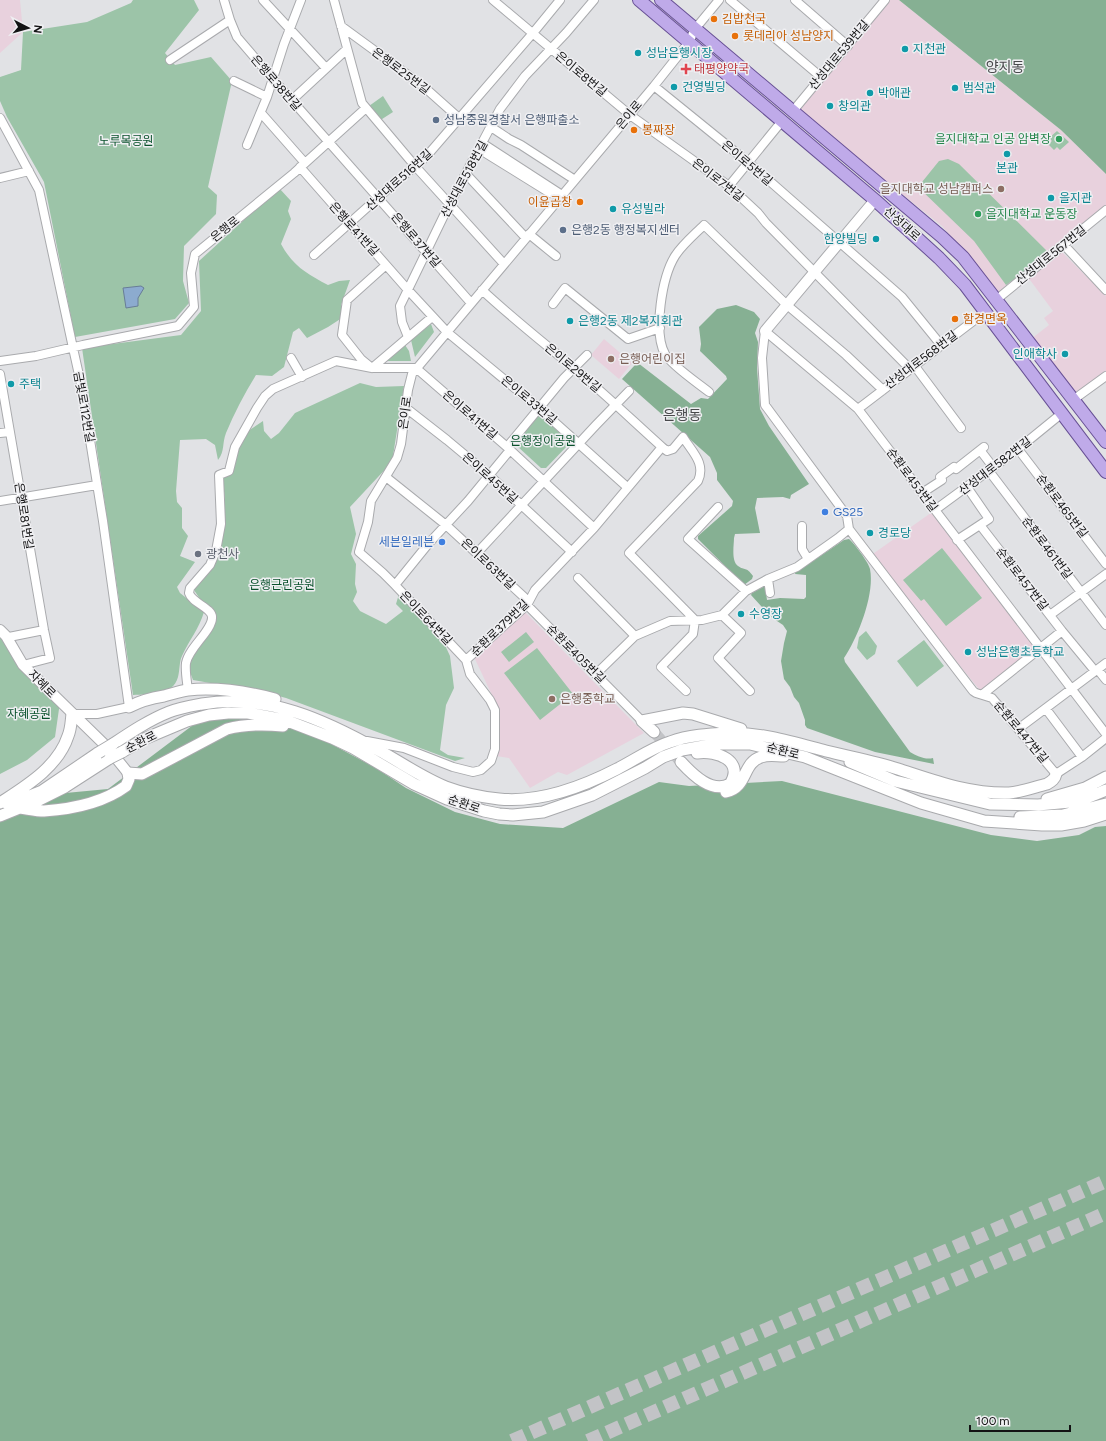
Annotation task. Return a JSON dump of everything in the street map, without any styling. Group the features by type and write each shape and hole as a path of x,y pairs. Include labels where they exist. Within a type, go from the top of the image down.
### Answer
{"main road":[{"name":"산성대로","path":"639,0 875,200 939,258 965,286 985,312 1058,417 1106,472"},
{"name":"산성대로","path":"661,0 942,237 963,257 1106,442"},
{"path":"129,707 140,701 188,690 211,690 257,694 282,701 312,716"},
{"name":"순환로","path":"0,804 27,797 42,790 139,726 170,711 215,702 241,701 266,704 312,716 348,733 445,786 482,796 500,799 520,799 546,796 593,780 669,742 700,735 730,733 759,734 824,750"},
{"name":"순환로","path":"0,816 37,801 65,787 110,758 144,739 187,721 209,715 228,713 248,713 286,720 309,728 353,748 414,784 468,807 499,814 513,815 543,812 592,795 671,753 699,746 715,744 750,744 805,757 921,803 944,809"},
{"path":"642,721 683,713 693,714 720,724 759,734"},
{"path":"0,804 46,770 55,759 65,745 72,714"},
{"path":"642,721 653,733"},
{"path":"20,808 43,811 68,808 95,802 126,786 129,779 128,773 142,774 217,734 240,725 260,724 287,727 332,738"},
{"path":"824,750 877,763 952,787 988,792 1010,793 1047,784 1053,781 1056,774"},
{"path":"824,750 895,781 990,804 1023,806 1070,802 1084,799 1106,790"},
{"path":"645,768 687,755 711,752 723,756 730,762 734,771 733,780 730,784 722,788 700,779 679,763 704,787 720,792 731,791 740,785 748,768 757,759 772,755 805,757"},
{"path":"1023,806 1084,788 1106,777"},
{"path":"944,809 991,816 1038,817 1063,815 1106,804"},
{"path":"944,809 984,820 1042,825 1061,825 1084,821 1106,814"}],"street":[{"name":"은행로38번길","path":"224,0 237,37 328,142"},
{"path":"263,0 326,68"},
{"path":"247,145 267,97 301,0"},
{"path":"334,0 362,103 449,205 504,264"},
{"name":"은이로8번길","path":"493,0 551,50 630,114"},
{"name":"산성대로516번길","path":"314,255 426,158 533,34 560,0"},
{"name":"산성대로518번길","path":"408,337 402,322 400,306 449,205 490,127 500,109 525,76 551,50 594,0"},
{"name":"은이로","path":"395,585 359,552 368,522 372,501 397,458 401,444 412,374 654,86 689,42 695,29 719,0"},
{"path":"730,0 821,77"},
{"path":"795,0 848,46"},
{"name":"산성대로539번길","path":"793,111 885,0"},
{"path":"170,60 230,20"},
{"name":"은행로25번길","path":"341,26 423,86 460,119"},
{"path":"292,100 348,49"},
{"path":"234,81 267,97"},
{"name":"은이로5번길","path":"654,86 749,163 902,297 941,345"},
{"name":"은행로","path":"0,361 36,356 178,326 194,307 191,273 195,254 302,165 366,108"},
{"name":"은행로41번길","path":"261,113 350,224 408,290"},
{"name":"은이로7번길","path":"630,114 729,186 912,367 933,391 961,428"},
{"name":"금빛로112번길","path":"0,118 21,154 39,190 81,384 129,707"},
{"path":"729,186 782,121"},
{"path":"490,127 575,180"},
{"name":"은행로37번길","path":"328,142 471,303"},
{"path":"480,146 560,197"},
{"path":"0,178 29,171"},
{"path":"466,174 527,236 556,256"},
{"path":"766,330 875,200"},
{"name":"산성대로567번길","path":"996,300 1106,210"},
{"path":"709,392 671,362 665,354 660,339 663,288 668,270 675,255 704,225 787,305 846,355 883,390"},
{"path":"1064,245 1106,290"},
{"path":"372,368 361,359 342,336 347,300 386,265"},
{"path":"553,304 565,288 628,339 660,328"},
{"path":"408,290 447,332"},
{"name":"은이로29번길","path":"482,290 527,328 550,350 575,369 662,447"},
{"name":"산성대로568번길","path":"858,409 985,312"},
{"path":"372,368 432,316"},
{"name":"순환로453번길","path":"766,330 858,409 1106,734"},
{"name":"순환로447번길","path":"766,330 762,358 765,405 847,516 849,529 973,691 992,698 1056,774"},
{"name":"은이로33번길","path":"447,332 540,409 627,487"},
{"path":"446,525 489,475 564,378 575,369 587,355"},
{"path":"291,358 302,377"},
{"path":"188,690 186,663 194,647 211,623 211,613 193,599 189,593 190,588 210,565 216,551 220,524 219,475 229,471 235,447 265,396 273,389 290,380 302,377 336,361 372,368 416,368"},
{"name":"은이로41번길","path":"416,368 508,449 594,528"},
{"name":"은행로81번길","path":"0,374 50,658 23,665"},
{"path":"1073,400 1106,376"},
{"path":"478,553 629,391"},
{"name":"은이로45번길","path":"406,408 489,475 572,552"},
{"name":"산성대로582번길","path":"935,510 1018,449 1058,417"},
{"path":"0,433 10,432"},
{"path":"662,447 667,451 673,449 683,437 700,463 702,473 698,481 629,553 695,620"},
{"name":"순환로379번길","path":"360,740 404,748 453,767 473,772 481,770 491,762 495,749 495,710 490,700 470,674 466,660 527,605 535,590 594,528 662,447"},
{"name":"순환로461번길","path":"922,493 942,480 940,477 954,467 956,469 982,448 991,469 1106,625"},
{"name":"순환로465번길","path":"1018,449 1106,564"},
{"name":"은이로63번길","path":"386,477 446,525 478,553 524,597 527,605"},
{"path":"0,501 97,485"},
{"path":"957,540 990,519 967,487"},
{"path":"718,507 688,539 746,591"},
{"name":"은이로64번길","path":"446,525 429,543 395,585 466,660"},
{"name":"순환로457번길","path":"980,525 1062,631 1106,680"},
{"path":"802,526 802,549 808,559"},
{"path":"596,674 635,636 670,620 695,620 722,615 746,591 768,579 796,567 849,529"},
{"path":"1050,616 1106,574"},
{"path":"578,578 635,636"},
{"path":"768,579 770,593"},
{"name":"순환로405번길","path":"527,605 642,721"},
{"path":"722,615 741,633 718,658 750,691"},
{"path":"686,691 661,667 692,634 695,620"},
{"path":"3,633 9,637 44,630"},
{"path":"983,694 1062,631"},
{"name":"자혜로","path":"3,633 23,665 108,748 128,773"},
{"path":"1018,729 1106,663"},
{"path":"72,714 97,714 129,707"},
{"path":"1046,708 1082,757"},
{"path":"1056,774 1082,757 1106,738"}],"shaded area":[{"path":"0,0 20,0 23,32 0,53"},
{"name":"을지대학교 성남캠퍼스","path":"889,0 899,0 1061,130 1106,174 1106,205 1057,247 1106,296 1106,371 1074,395 1031,339 1049,325 1044,318 1053,311 1030,280 1002,299 942,226 796,110 851,48"},
{"name":"은행어린이집","path":"604,339 632,363 619,379 591,355"},
{"path":"935,510 1040,648 983,694 870,556"},
{"name":"은행중학교","path":"524,611 644,733 567,775 558,772 530,788 509,758 496,756 499,730 496,706 474,657"}],"green space":[{"name":"노루목공원","path":"133,0 194,0 199,10 165,53 175,65 211,57 232,81 208,187 217,195 216,214 184,246 183,281 189,303 175,319 75,337 44,182 7,117 0,101 0,77 21,70 23,32 87,22 131,3"},
{"path":"899,0 1106,0 1106,174 1061,130"},
{"path":"383,96 393,112 379,121 369,106"},
{"name":"을지대학교 인공 암벽장","path":"1057,131 1069,142 1060,150 1057,147 1054,150 1048,144 1052,141 1049,138"},
{"name":"을지대학교 운동장","path":"948,159 959,164 1050,254 1006,285 974,241 918,187 939,161"},
{"path":"279,188 291,201 288,211 291,219 281,244 290,258 301,269 328,285 339,281 350,280 341,305 348,314 307,338 299,328 293,332 284,367 272,376 256,375 229,426 222,453 218,460 215,445 206,439 180,440 176,491 177,502 182,508 182,528 188,536 180,556 195,562 177,587 180,593 204,612 181,658 178,677 171,688 160,693 133,695 82,348 181,335 201,311 199,261"},
{"path":"736,305 754,312 760,319 755,333 758,342 757,368 760,409 769,426 809,484 791,495 790,499 783,497 757,498 755,508 760,533 735,534 734,538 733,549 736,564 749,571 753,576 752,579 744,585 698,539 698,536 732,506 733,501 717,480 717,473 710,457 622,379 638,363 691,404 701,398 708,399 727,379 726,376 700,351 701,344 699,327 717,309"},
{"path":"431,324 434,332 415,357 411,340"},
{"path":"405,345 409,351 411,361 387,361"},
{"name":"은행근린공원","path":"360,383 376,387 404,386 392,462 350,507 356,534 351,554 356,564 355,584 357,592 353,601 360,611 386,624 403,611 396,604 399,594 443,641 450,656 454,688 446,705 440,750 448,755 465,758 455,761 286,698 267,693 193,680 187,664 213,618 213,608 204,605 192,587 220,546 220,523 225,498 221,471 229,469 236,439 263,421 264,431 271,439 279,433 295,413"},
{"name":"은행정이공원","path":"541,411 569,438 569,444 546,468 541,468 517,446 518,441"},
{"path":"849,539 867,562 870,569 871,579 868,603 855,639 844,658 845,662 910,752 924,758 933,758 934,764 875,752 807,728 799,703 784,679 781,661 787,631 783,625 771,617 751,595 765,586 767,600 780,598 804,599 806,597 806,575 795,574 796,571 844,540"},
{"path":"942,548 982,598 946,626 924,599 921,601 903,580"},
{"name":"자혜공원","path":"0,630 60,702 55,737 27,760 0,774"},
{"path":"866,631 877,646 875,654 867,660 857,648 859,637"},
{"path":"526,632 534,642 509,662 501,652"},
{"path":"924,640 944,666 917,687 897,661"},
{"path":"537,648 573,694 540,720 504,673"},
{"path":"237,713 279,716 376,768 406,788 455,812 500,824 563,828 659,782 689,786 782,781 991,835 1037,841 1079,835 1095,827 1106,826 1106,1441 0,1441 0,811 23,797 108,789 197,722"}],"water":[{"path":"141,286 144,288 138,298 138,306 126,308 123,288"}],"tunnel":[{"path":"654,732 679,760"},
{"path":"512,1441 1106,1181"},
{"path":"588,1441 1106,1213"}],"place":[{"name":"김밥천국","path":"714,19"},
{"name":"롯데리아 성남양지","path":"735,36"},
{"name":"지천관","path":"905,49"},
{"name":"성남은행시장","path":"638,53"},
{"name":"태평양약국","path":"686,69"},
{"name":"건영빌딩","path":"674,87"},
{"name":"범석관","path":"955,88"},
{"name":"박애관","path":"870,93"},
{"name":"창의관","path":"830,106"},
{"name":"성남중원경찰서 은행파출소","path":"436,120"},
{"name":"봉짜장","path":"634,130"},
{"name":"을지대학교 인공 암벽장","path":"1059,139"},
{"name":"본관","path":"1007,154"},
{"name":"을지대학교 성남캠퍼스","path":"1001,189"},
{"name":"을지관","path":"1051,198"},
{"name":"이윤곱창","path":"580,202"},
{"name":"유성빌라","path":"613,209"},
{"name":"을지대학교 운동장","path":"978,214"},
{"name":"은행2동 행정복지센터","path":"563,230"},
{"name":"한양빌딩","path":"876,239"},
{"name":"함경면옥","path":"955,319"},
{"name":"은행2동 제2복지회관","path":"570,321"},
{"name":"인애학사","path":"1065,354"},
{"name":"은행어린이집","path":"611,359"},
{"name":"주택","path":"11,384"},
{"name":"GS25","path":"825,512"},
{"name":"경로당","path":"870,533"},
{"name":"세븐일레븐","path":"442,542"},
{"name":"광천사","path":"198,554"},
{"name":"수영장","path":"741,614"},
{"name":"성남은행초등학교","path":"968,652"},
{"name":"은행중학교","path":"552,699"}],"district":[{"name":"양지동","path":"1005,67"},
{"name":"은행동","path":"682,415"}]}
